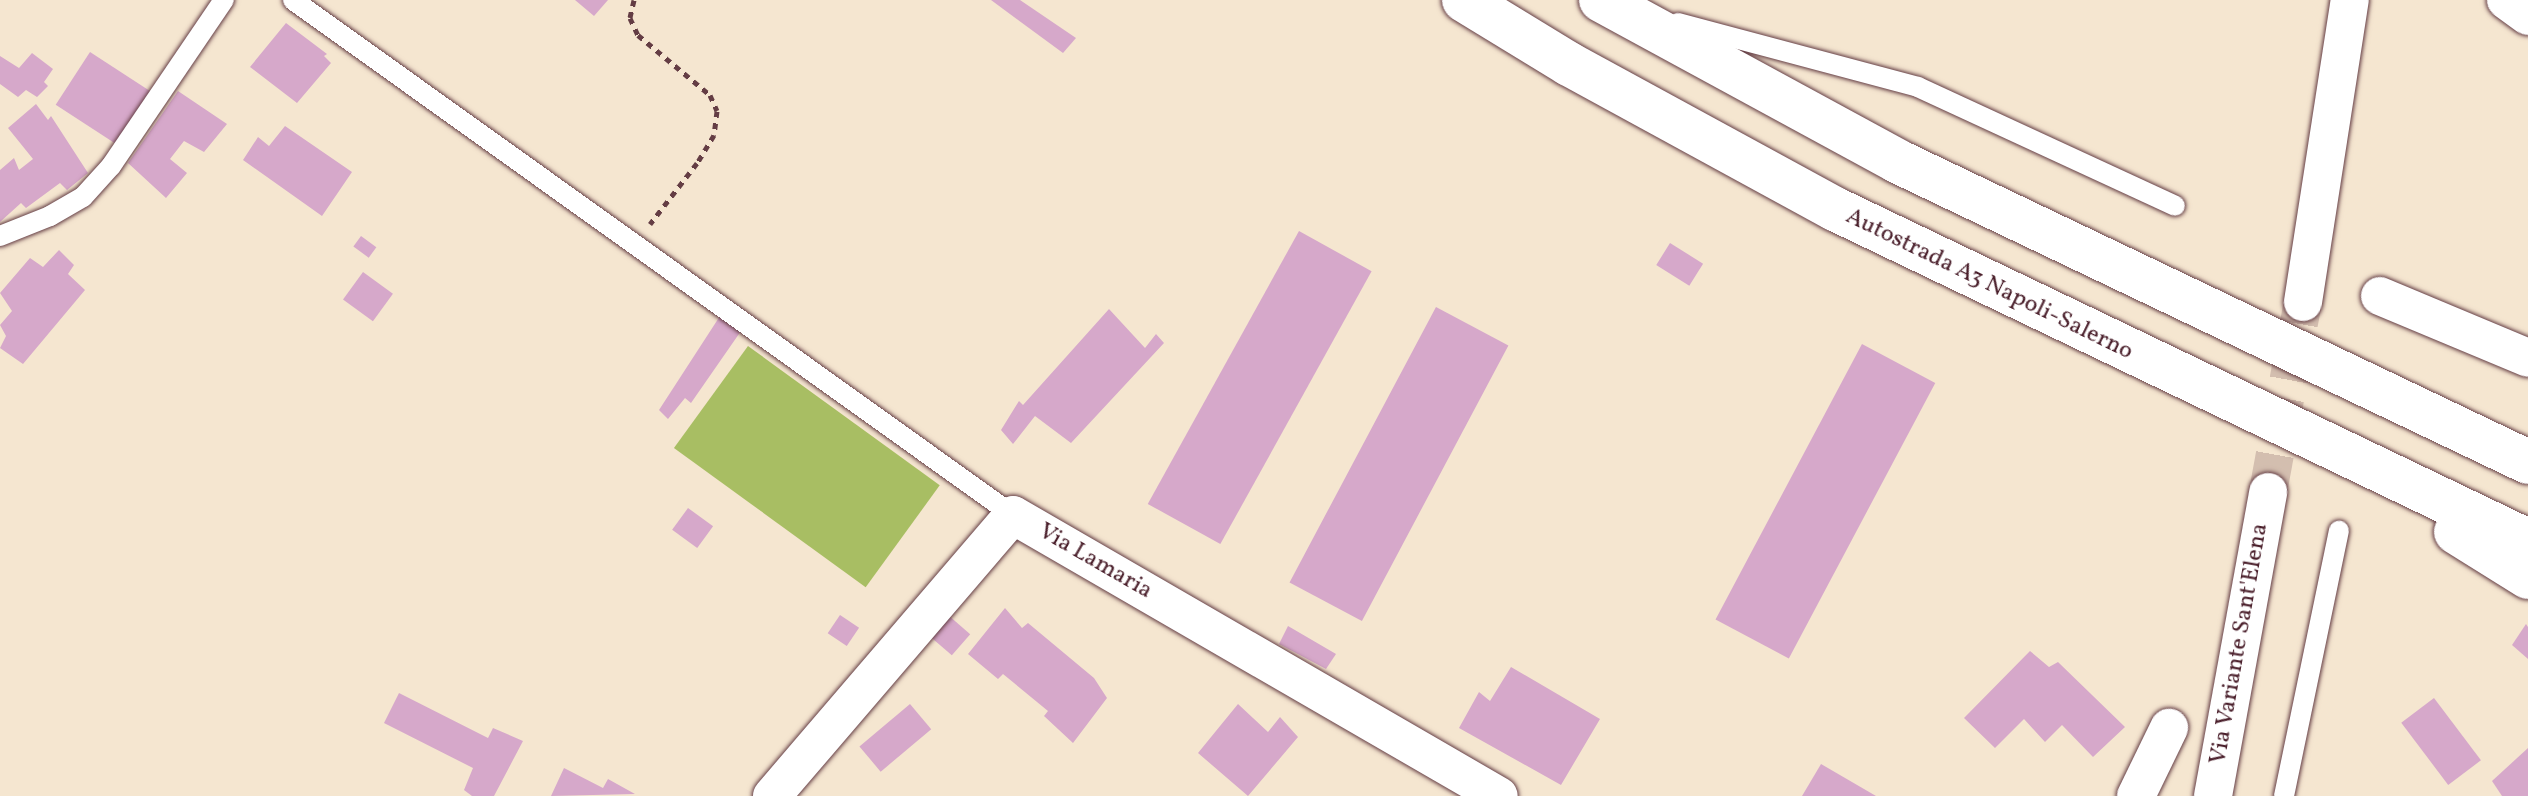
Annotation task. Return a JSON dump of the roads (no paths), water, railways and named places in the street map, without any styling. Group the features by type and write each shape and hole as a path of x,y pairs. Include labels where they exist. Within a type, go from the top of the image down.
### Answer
{"highway":[{"name":"Autostrada A3 Napoli-Salerno","path":"1464,0 1569,64 1835,209 2528,541"},
{"path":"1604,2 1897,161 2528,462"},
{"path":"2342,453 2528,577"}],"street":[{"path":"2303,302 2349,16 2367,0"},
{"path":"2506,0 2528,16"},
{"path":"2380,296 2528,358"},
{"name":"Via Variante Sant'Elena","path":"2213,796 2268,492"},
{"name":"Via Lamaria","path":"772,796 1013,515 1499,796"},
{"path":"2136,796 2169,728"}],"lane":[{"path":"0,236 83,197 111,166 224,0"},
{"path":"293,0 632,247 1013,515"},
{"path":"1604,2 1918,87 2175,206"},
{"path":"2284,796 2339,531"}],"tunnel":[{"path":"2268,492 2303,302"}]}
